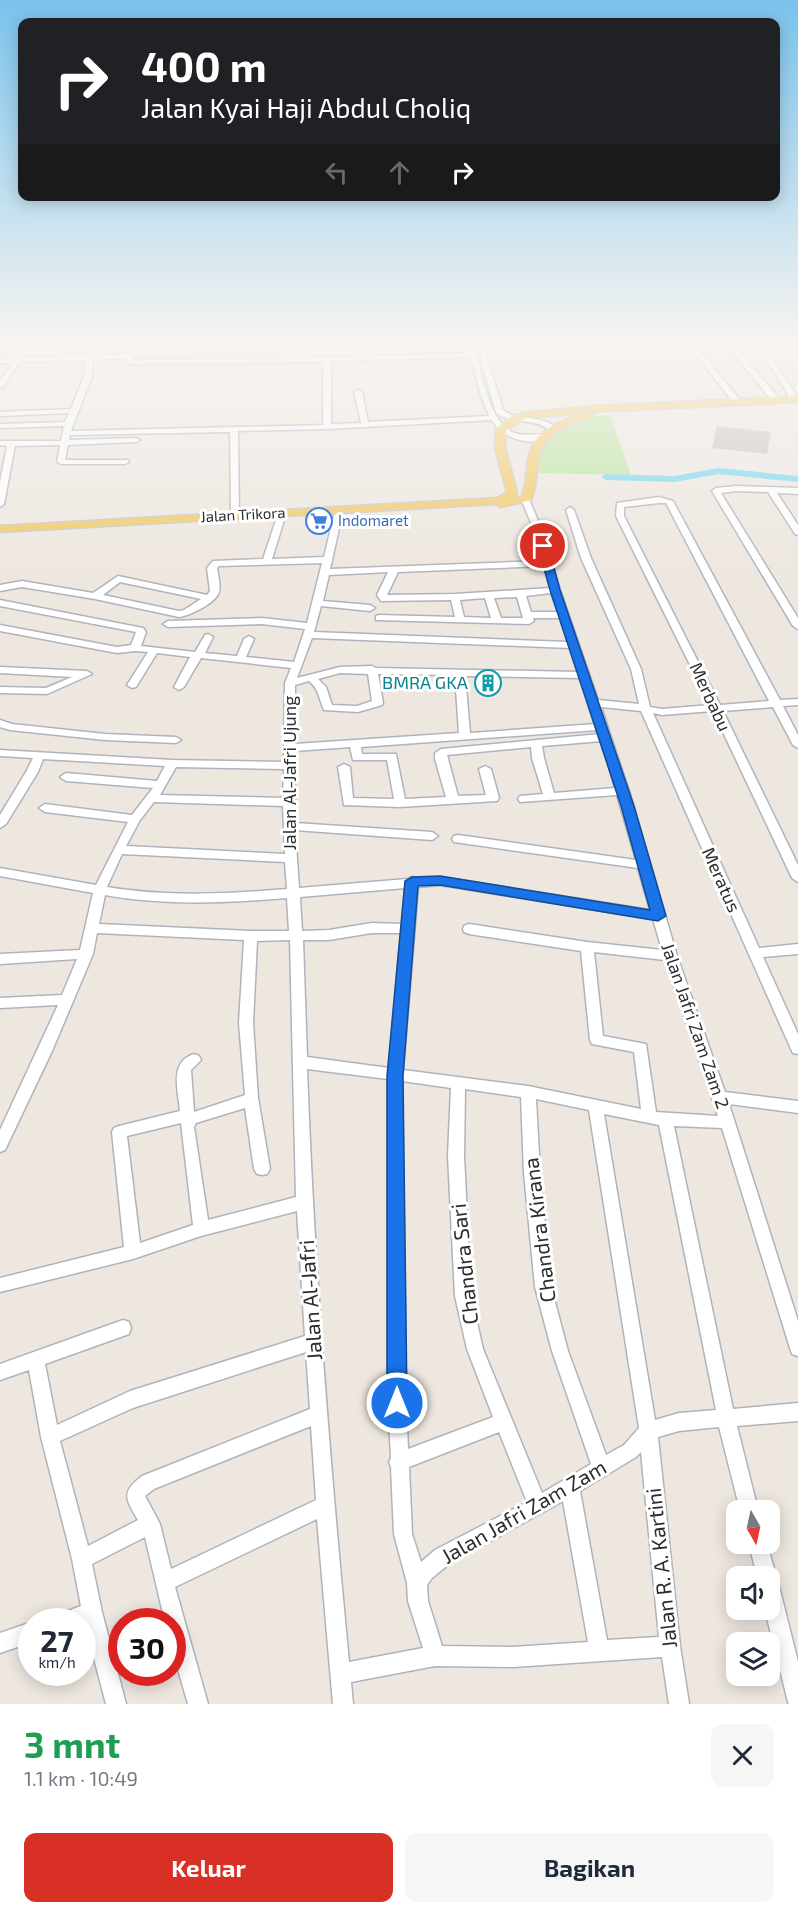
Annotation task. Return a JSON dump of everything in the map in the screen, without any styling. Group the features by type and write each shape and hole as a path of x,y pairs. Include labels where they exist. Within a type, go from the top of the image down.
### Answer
{"main road":[{"path":"501,429 512,421"},
{"path":"525,499 528,495 536,448 548,435 572,421"},
{"name":"Jalan Trikora","path":"401,509 487,502 509,497 512,492 500,448 501,429"},
{"name":"Jalan Trikora","path":"0,531 235,516 505,504 525,499"},
{"name":"Jalan Trikora","path":"0,531 338,514 388,509"}],"street":[{"path":"70,421 63,444 62,463 125,462"},
{"path":"327,421 327,427"},
{"path":"364,421 365,425"},
{"path":"136,440 63,444 0,442 3,426 38,425 68,429 234,429 446,421"},
{"path":"493,421 501,429 517,438 548,435 551,427 545,423 526,421"},
{"path":"34,444 38,425"},
{"path":"234,429 235,516"},
{"path":"0,504 5,454 11,444"},
{"path":"798,491 772,492 764,488 716,490 798,626"},
{"path":"772,492 798,532"},
{"name":"Jalan Jafri Zam Zam 2","path":"525,499 538,530 555,590 623,791 670,956 728,1122 798,1348"},
{"name":"Merbabu","path":"775,703 724,603 667,500 622,504 619,508 621,516 798,878"},
{"name":"Meratus","path":"570,510 586,558 636,669 646,710 798,1049"},
{"name":"Jalan Al-Jafri Ujung","path":"293,895 289,826 290,683 298,666 317,603 338,514"},
{"path":"267,561 281,517"},
{"path":"179,615 210,598 215,591 212,568 216,563 327,560"},
{"path":"324,572 548,563"},
{"path":"394,570 381,598 392,601 555,590"},
{"path":"95,596 118,579 210,598"},
{"path":"0,589 22,584 95,596 179,615 262,621 308,631 575,645"},
{"path":"379,618 529,622 521,594"},
{"path":"489,596 497,621"},
{"path":"455,597 460,620"},
{"path":"422,599 426,619"},
{"path":"0,603 140,630 135,648"},
{"path":"317,603 370,608"},
{"path":"528,615 564,615"},
{"path":"168,624 262,621"},
{"path":"0,628 122,650 135,648 298,666"},
{"path":"179,687 208,637"},
{"path":"240,660 249,639"},
{"path":"132,685 154,651"},
{"path":"290,683 340,670 372,669 585,675"},
{"path":"309,677 319,683 323,689 328,708 369,707 378,703 372,669"},
{"path":"0,670 87,674 47,691 0,690"},
{"path":"460,672 465,737"},
{"path":"594,703 626,705 662,712 798,702"},
{"path":"775,703 798,745"},
{"path":"0,737 5,725 105,736 176,740"},
{"path":"290,748 465,737 603,732"},
{"path":"453,800 441,753 451,749 536,742 603,732"},
{"path":"98,759 105,736"},
{"path":"536,742 538,758 550,797"},
{"path":"355,744 357,758 392,756 400,803"},
{"path":"0,753 172,763 290,766"},
{"path":"0,824 32,772 40,754"},
{"path":"0,1146 45,1051 86,954 100,890 135,819 161,785 172,763"},
{"path":"344,767 348,802 400,803 493,798 485,769"},
{"path":"66,777 161,785"},
{"path":"524,799 623,791"},
{"path":"151,798 290,802"},
{"path":"45,808 135,819"},
{"path":"289,826 432,836"},
{"path":"458,839 644,865"},
{"path":"119,850 291,858"},
{"path":"0,872 100,890 163,897 220,899 293,895 412,881 440,881 658,916"},
{"path":"412,881 395,1076 398,1462 403,1534 417,1583 418,1601 435,1656"},
{"name":"Jalan Al-Jafri","path":"293,895 304,1202 325,1505 343,1704"},
{"path":"92,928 250,936 329,935 372,928 407,929"},
{"path":"469,929 587,947 670,956"},
{"path":"250,936 246,1023 251,1099 262,1169"},
{"path":"587,947 597,1040 640,1048 649,1117"},
{"path":"754,953 798,949"},
{"path":"0,960 86,954"},
{"path":"0,1003 65,1000"},
{"path":"194,1060 188,1063 184,1070 187,1132 201,1229"},
{"path":"299,1062 528,1092 665,1120 728,1122"},
{"name":"Chandra Sari","path":"458,1082 456,1156 463,1296 475,1349 538,1506"},
{"name":"Chandra Kirana","path":"528,1092 532,1173 543,1287 560,1351 602,1468"},
{"path":"719,1097 798,1107"},
{"path":"133,1252 119,1132 197,1117 251,1099"},
{"name":"Jalan R. A. Kartini","path":"596,1107 648,1431 670,1646 679,1704"},
{"path":"665,1120 726,1418 746,1500"},
{"path":"0,1285 133,1252 201,1229 304,1202"},
{"path":"0,1372 123,1328"},
{"path":"50,1437 130,1400 314,1341"},
{"path":"36,1359 50,1437 82,1559 91,1608"},
{"path":"648,1431 679,1422 798,1412"},
{"path":"198,1704 164,1582 151,1524 136,1499 136,1492 142,1486 319,1414"},
{"path":"398,1462 503,1422"},
{"name":"Jalan Jafri Zam Zam","path":"417,1583 425,1571 442,1557 538,1506 630,1451 648,1431"},
{"path":"570,1487 598,1650"},
{"path":"164,1582 325,1505"},
{"path":"82,1559 151,1524"},
{"path":"778,1620 798,1702"},
{"path":"96,1627 116,1704"},
{"path":"0,1643 18,1637"},
{"path":"341,1674 435,1656 513,1657 670,1646"}],"green space":[{"path":"612,421 631,475 536,473 543,445 556,432 572,422"}],"building":[{"path":"717,426 771,432 767,454 712,448"}],"waterway":[{"path":"606,477 675,479 718,471 798,479"}],"place":[{"name":"Indomaret","path":"319,521"},
{"name":"BMRA GKA","path":"488,683"}],"route":[{"path":"397,1403 395,1076 412,881 440,881 658,916 628,806 555,590 543,546"}]}
